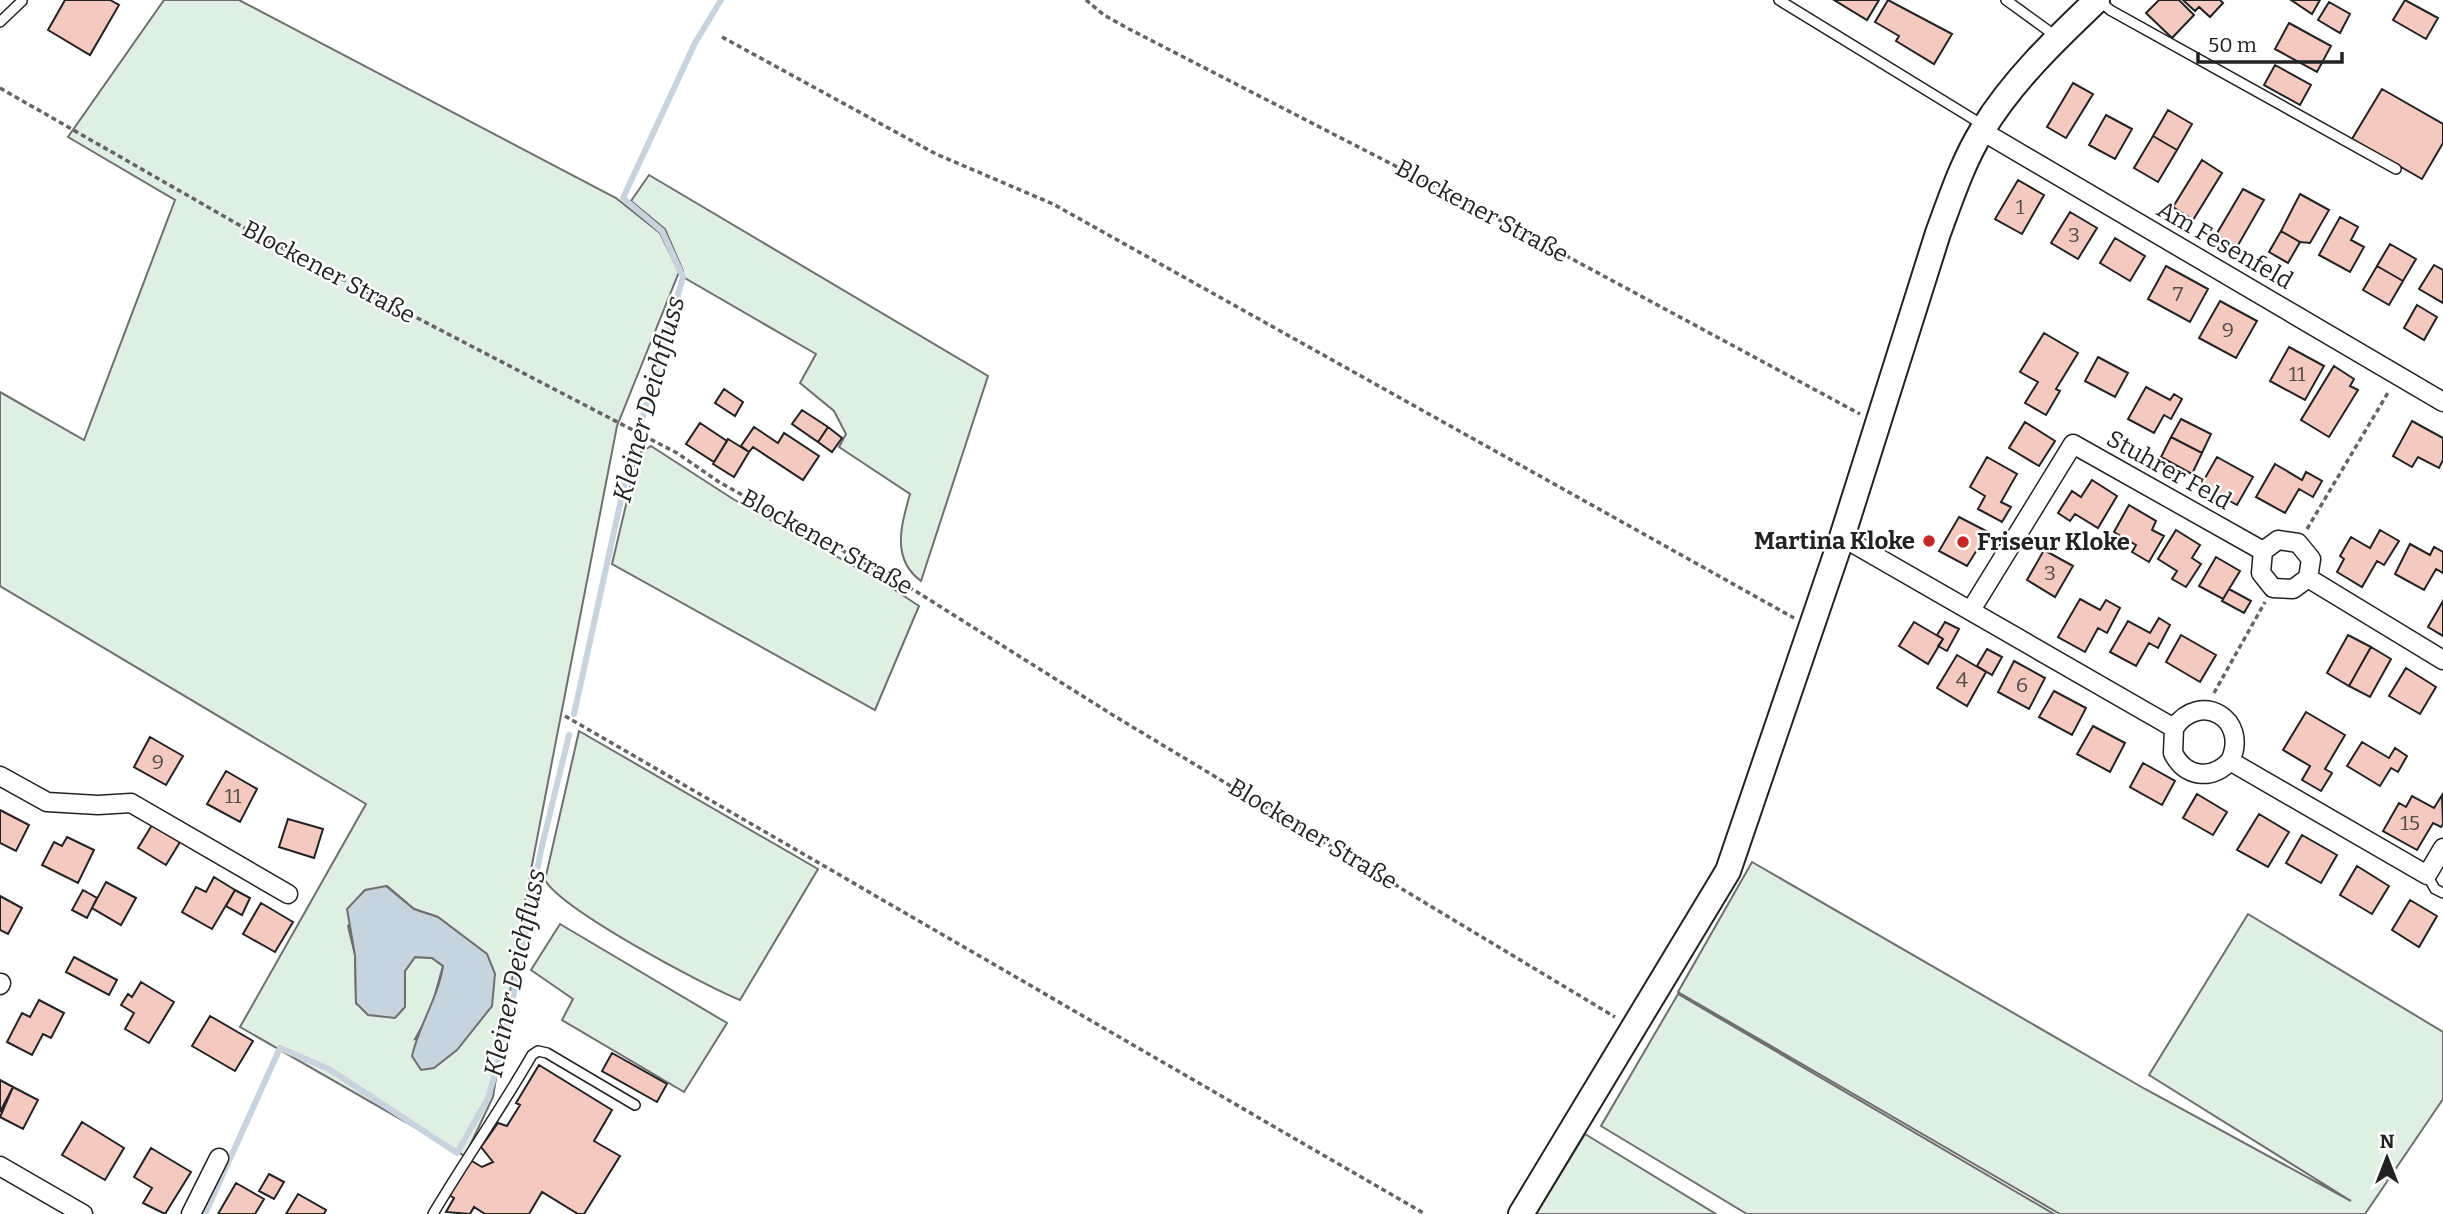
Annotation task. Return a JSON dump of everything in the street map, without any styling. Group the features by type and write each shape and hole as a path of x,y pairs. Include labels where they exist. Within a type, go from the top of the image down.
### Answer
{"street":[{"path":"1521,1214 1728,871 1842,537 1938,233 1983,129 2010,92 2058,38 2098,0"},
{"name":"Am Fesenfeld","path":"1983,129 2443,402"},
{"name":"Stuhrer Feld","path":"1972,610 2073,444 2263,551"},
{"path":"1842,537 2174,728"},
{"path":"2278,540 2298,542 2311,559 2308,578 2293,589 2273,587 2261,573 2263,551 2278,540"},
{"path":"2308,578 2443,660"},
{"path":"2205,710 2222,716 2233,731 2236,741 2230,761 2216,772 2198,774 2189,772 2173,753 2174,728 2185,716 2205,710"},
{"path":"2230,761 2427,875 2443,848"},
{"path":"0,776 47,802 98,806 131,803 288,894"},
{"path":"191,1214 219,1158"},
{"path":"0,1166 83,1214"}],"lane":[{"path":"1779,0 1983,129"},
{"path":"2006,0 2058,38"},
{"path":"2098,0 2110,10 2396,169"},
{"path":"0,22 22,1"},
{"path":"2427,875 2435,888 2443,893"},
{"path":"433,1214 482,1133 504,1104 532,1055 538,1051 635,1105"}],"path":[{"name":"Blockener Straße","path":"1086,0 1093,8 1129,29 1481,210 1877,423"},
{"path":"722,37 936,154 1053,204 1812,626"},
{"name":"Blockener Straße","path":"0,88 248,230 643,434 719,482 917,592 1116,717 1635,1029"},
{"path":"2298,542 2398,376"},
{"path":"2205,710 2273,587"},
{"path":"565,716 1425,1214"}],"green space":[{"path":"164,0 239,0 616,198 660,233 679,272 617,426 524,906 493,1097 465,1156 240,1027 366,804 0,586 0,392 84,440 175,200 68,137","holes":["387,886 414,909 438,917 492,1006 473,1027 415,1039 430,1012 443,966 432,958 415,957 405,971 356,1003 355,955 348,926"]},
{"path":"649,175 988,376 921,581 905,563 902,552 902,530 910,494 839,447 846,434 834,411 800,383 816,354 683,277 683,271 665,229 631,201"},
{"path":"651,446 733,499 883,582 919,606 875,710 612,564 638,454"},
{"path":"579,731 818,869 740,1000 696,979 604,927 577,909 545,880"},
{"path":"1752,862 2145,1089 2351,1201 2149,1075 2248,914 2443,1032 2443,1099 2365,1214 2060,1214 1678,992"},
{"path":"560,924 727,1023 684,1092 562,1020 573,999 531,970"},
{"path":"1678,994 2054,1214 1747,1214 1601,1126"},
{"path":"1585,1134 1716,1214 1536,1214"}],"shaded area":[{"path":"386,886 414,909 438,917 487,954 495,974 492,1006 457,1050 434,1068 421,1070 412,1056 443,966 432,958 415,957 405,971 405,1007 395,1018 368,1015 356,1003 355,955 347,909 365,890"}],"building":[{"path":"65,0 110,0 119,5 90,55 48,30"},
{"path":"1834,0 1879,0 1867,20"},
{"path":"1888,0 1952,34 1934,64 1896,41 1899,36 1875,22"},
{"path":"2159,0 2179,0 2194,15 2172,38 2146,13"},
{"path":"2183,0 2220,0 2223,3 2210,17 2199,7 2195,11"},
{"path":"2291,0 2320,0 2312,14"},
{"path":"2405,0 2438,18 2426,39 2393,20"},
{"path":"2329,2 2350,14 2340,33 2318,20"},
{"path":"2289,23 2331,46 2317,72 2275,49"},
{"path":"2275,65 2311,85 2300,105 2264,85"},
{"path":"2073,83 2093,94 2066,138 2047,127"},
{"path":"2382,89 2443,124 2443,143 2422,179 2352,139"},
{"path":"2168,110 2192,124 2177,150 2153,136"},
{"path":"2106,115 2132,129 2115,159 2089,145"},
{"path":"2153,136 2177,150 2158,182 2134,168"},
{"path":"2202,160 2222,173 2193,220 2173,207"},
{"path":"2018,180 2044,195 2022,234 1995,219"},
{"path":"2243,189 2264,200 2237,247 2216,235"},
{"path":"2300,194 2329,210 2310,243 2300,242 2281,231"},
{"path":"2070,212 2097,228 2078,259 2051,243"},
{"path":"2340,217 2358,227 2351,240 2364,247 2350,272 2319,255"},
{"path":"2281,231 2300,242 2288,263 2269,252"},
{"path":"2115,238 2145,256 2130,281 2100,263"},
{"path":"2390,244 2416,259 2403,281 2377,266"},
{"path":"2434,265 2443,270 2443,303 2419,289"},
{"path":"2166,266 2208,289 2190,322 2148,299"},
{"path":"2377,266 2403,281 2389,305 2363,290"},
{"path":"2220,301 2257,321 2236,358 2199,338"},
{"path":"2417,305 2437,317 2424,340 2404,328"},
{"path":"2044,333 2078,353 2056,389 2060,391 2046,415 2025,403 2038,382 2020,372"},
{"path":"2289,347 2324,366 2305,400 2270,381"},
{"path":"2098,357 2128,373 2115,397 2085,381"},
{"path":"2334,366 2354,379 2350,386 2358,390 2329,437 2301,420"},
{"path":"2146,387 2170,400 2174,394 2182,399 2171,419 2164,415 2154,433 2128,419"},
{"path":"724,389 743,402 735,416 715,403"},
{"path":"802,410 828,427 818,442 792,424"},
{"path":"2181,419 2211,434 2202,453 2171,437"},
{"path":"2412,421 2443,438 2443,460 2439,468 2418,457 2412,467 2393,456"},
{"path":"2025,422 2055,441 2039,466 2009,448"},
{"path":"700,423 727,441 714,462 686,444"},
{"path":"754,427 778,443 784,433 819,456 803,480 753,447 749,452 741,446"},
{"path":"828,427 842,438 832,452 818,442"},
{"path":"2171,437 2202,453 2192,474 2161,457"},
{"path":"728,439 749,452 734,477 713,464"},
{"path":"1987,457 2017,474 2001,502 2011,507 2002,522 1978,509 1985,496 1970,487"},
{"path":"2217,457 2253,477 2237,505 2201,485"},
{"path":"2275,464 2302,480 2306,472 2322,481 2313,497 2299,489 2285,513 2256,497"},
{"path":"2092,480 2117,496 2098,528 2075,514 2070,521 2058,513 2072,491 2081,497"},
{"path":"2129,505 2156,521 2152,530 2164,536 2149,562 2132,552 2136,545 2114,532"},
{"name":"Friseur Kloke","path":"1959,517 1988,532 1967,566 1939,551"},
{"path":"2176,530 2200,545 2192,558 2201,564 2186,587 2172,579 2177,571 2158,559"},
{"path":"2380,530 2399,541 2384,565 2377,561 2362,587 2337,572 2344,559 2340,556 2351,537 2370,548"},
{"path":"2410,544 2430,555 2434,547 2443,552 2443,573 2436,569 2424,590 2395,574"},
{"path":"2044,550 2073,566 2055,597 2027,580"},
{"path":"2216,557 2240,571 2223,599 2199,586"},
{"path":"2229,589 2251,601 2244,613 2222,601"},
{"path":"2080,599 2100,610 2106,600 2120,608 2107,633 2098,628 2085,652 2058,637"},
{"path":"2443,601 2443,636 2428,627"},
{"path":"2159,618 2170,625 2158,648 2149,643 2136,666 2110,652 2128,621 2150,633"},
{"path":"1914,622 1943,639 1928,664 1899,646"},
{"path":"1945,622 1959,629 1947,651 1938,646 1943,639 1937,635"},
{"path":"2181,635 2216,655 2200,682 2166,662"},
{"path":"2348,635 2371,647 2349,686 2327,673"},
{"path":"2371,647 2391,659 2370,697 2349,686"},
{"path":"1987,649 2002,657 1992,675 1977,666"},
{"path":"1957,655 1986,672 1967,706 1937,688"},
{"path":"2014,661 2045,678 2029,709 1998,692"},
{"path":"2406,668 2436,687 2420,714 2389,696"},
{"path":"2054,691 2086,708 2072,735 2039,717"},
{"path":"2306,712 2345,735 2325,769 2332,773 2321,791 2302,780 2310,766 2283,750"},
{"path":"2093,726 2125,743 2110,772 2077,754"},
{"path":"150,737 183,756 166,785 134,767"},
{"path":"2362,742 2389,758 2395,748 2407,756 2398,772 2391,768 2380,786 2347,766"},
{"path":"2143,763 2175,781 2162,805 2130,787"},
{"path":"226,771 257,789 240,822 207,804"},
{"path":"2197,794 2227,812 2213,835 2183,818"},
{"path":"2442,795 2443,824 2441,827 2433,823 2417,850 2383,831 2399,803 2406,807 2412,796 2434,808"},
{"path":"0,810 29,825 16,851 0,843"},
{"path":"2259,814 2289,832 2268,867 2237,850"},
{"path":"288,819 323,829 314,858 279,847"},
{"path":"152,825 180,842 166,865 138,848"},
{"path":"2302,835 2337,855 2321,883 2286,863"},
{"path":"67,837 94,850 78,883 42,865 54,842 62,846"},
{"path":"2357,866 2389,886 2372,914 2340,895"},
{"path":"214,877 235,890 212,929 182,912 196,887 206,892"},
{"path":"106,882 136,898 121,925 92,908"},
{"path":"83,890 97,898 87,918 72,910"},
{"path":"235,890 250,898 242,915 226,906"},
{"path":"0,896 22,908 8,934 0,930"},
{"path":"2410,900 2437,916 2419,947 2392,930"},
{"path":"261,903 293,922 275,952 243,934"},
{"path":"74,957 117,980 109,995 66,972"},
{"path":"141,982 174,1002 149,1043 125,1029 134,1013 121,1005 128,994 132,997"},
{"path":"39,1000 64,1013 51,1038 43,1034 32,1055 7,1042 22,1013 30,1017"},
{"path":"210,1016 253,1041 235,1071 192,1046"},
{"path":"612,1053 667,1084 657,1102 602,1071"},
{"path":"539,1065 612,1110 594,1141 620,1156 584,1214 578,1214 542,1192 529,1214 485,1214 474,1207 470,1214 446,1212 454,1198 449,1195 470,1160 482,1167 493,1162 481,1147 498,1123 507,1126 520,1105 516,1103"},
{"path":"0,1080 13,1087 0,1112"},
{"path":"13,1087 38,1100 23,1129 0,1117"},
{"path":"82,1122 124,1148 105,1180 62,1155"},
{"path":"151,1148 191,1172 165,1214 143,1203 152,1188 134,1177"},
{"path":"269,1174 284,1182 274,1199 259,1191"},
{"path":"236,1183 264,1199 255,1214 218,1214"},
{"path":"298,1194 326,1210 324,1214 286,1214"}],"waterway":[{"name":"Kleiner Deichfluss","path":"574,714 628,468 683,277 662,231 623,198 695,43 721,0"},
{"name":"Kleiner Deichfluss","path":"205,1214 280,1048 329,1069 457,1153 488,1098 505,1040 541,850 569,735"}],"place":[{"name":"Martina Kloke","path":"1929,541"},
{"name":"Friseur Kloke","path":"1963,542"}]}
